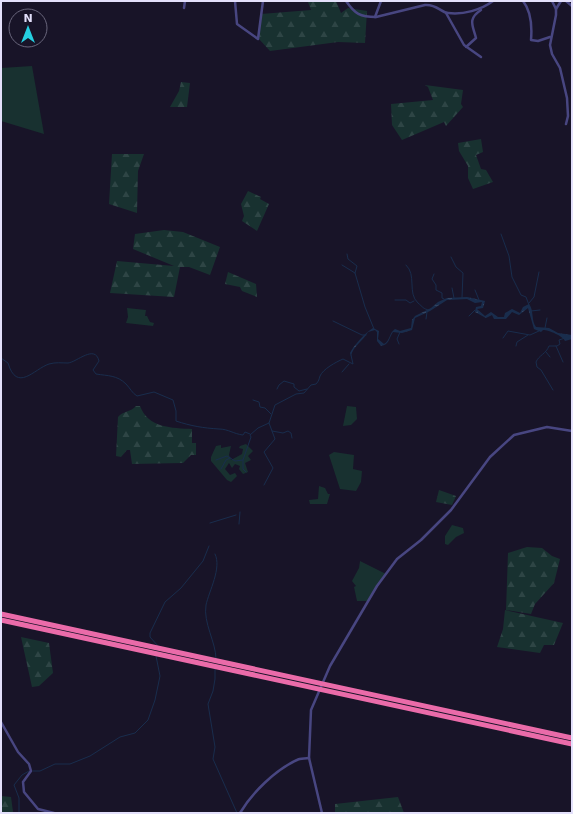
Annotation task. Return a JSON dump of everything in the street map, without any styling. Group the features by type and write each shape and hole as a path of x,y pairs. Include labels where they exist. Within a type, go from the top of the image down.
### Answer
{"highway":[{"path":"1,614 572,738"},
{"path":"1,620 572,744"}],"street":[{"path":"184,8 185,1"},
{"path":"235,1 237,24 258,39 263,1"},
{"path":"346,1 351,8 362,17 375,17 425,5 438,7 446,13 466,47 480,57"},
{"path":"375,17 381,1"},
{"path":"466,47 476,38 472,30 472,22 476,14 493,1"},
{"path":"523,1 526,6 531,27 531,40 538,41 550,37"},
{"path":"552,1 556,9 556,22 550,37 552,54 560,68 567,98 568,116 566,124"},
{"path":"556,9 561,1"},
{"path":"568,1 572,6"},
{"path":"446,13 483,8"},
{"path":"322,813 309,758 311,710 330,666 370,599 395,561 421,540 451,510 490,457 502,444 514,435 547,427 572,431"},
{"path":"1,722 18,752 31,767 31,771 22,782 24,792 38,809 54,813"},
{"path":"240,813 255,792 272,778 296,760 309,758"}],"green space":[{"path":"336,1 341,13 348,8 367,11 365,43 338,42 270,51 259,39 261,14 311,10 308,2"},
{"path":"32,66 44,134 1,121 1,68"},
{"path":"181,82 190,83 187,107 170,107 179,91"},
{"path":"425,85 463,90 461,104 463,107 446,126 444,122 402,140 392,125 391,104 433,100 428,87"},
{"path":"481,139 483,152 476,155 481,169 486,170 493,182 473,189 468,178 468,166 459,151 458,143"},
{"path":"112,154 144,154 138,171 137,213 109,204"},
{"path":"248,191 261,197 260,199 269,204 257,231 242,221 244,216 241,204"},
{"path":"164,230 183,232 220,247 210,275 189,267 180,267 174,297 110,293 117,261 174,266 133,249 135,234"},
{"path":"228,272 256,284 257,297 242,291 240,287 225,284"},
{"path":"127,308 146,310 145,316 147,316 150,322 154,323 153,326 126,323 128,317"},
{"path":"136,406 140,406 149,419 155,423 169,427 192,429 192,443 196,443 196,455 191,455 183,463 132,464 130,450 127,450 121,457 116,456 118,417"},
{"path":"347,406 356,407 357,419 351,425 343,426"},
{"path":"246,444 253,451 248,456 251,460 245,463 248,472 243,474 239,469 240,466 235,464 232,468 229,463 225,469 230,475 235,473 237,476 231,482 227,480 211,461 211,457 216,446 221,445 221,448 231,446 229,455 231,460 242,454 243,449 239,448 240,446"},
{"path":"334,452 354,455 353,469 362,471 361,482 356,491 340,489 329,455"},
{"path":"319,486 325,488 328,494 330,494 327,504 310,504 309,500 318,499"},
{"path":"439,490 456,496 452,505 436,502"},
{"path":"452,525 463,528 464,533 456,537 448,545 445,544 445,536"},
{"path":"527,547 542,548 552,556 560,559 554,583 535,604 531,614 506,610 508,553"},
{"path":"360,561 386,574 368,601 357,601 354,587 356,586 352,581 359,568"},
{"path":"505,610 563,623 554,645 544,645 540,653 497,647 503,629"},
{"path":"21,637 49,643 53,673 39,686 32,687"},
{"path":"1,796 11,797 13,812 1,813"},
{"path":"398,797 404,813 335,813 335,804"}],"water":[{"path":"467,297 485,301 483,308 477,309 485,316 491,312 498,317 504,317 505,313 512,309 520,313 523,307 529,304 532,309 534,325 536,327 549,328 558,333 572,335 572,339 565,341 562,337 552,332 543,330 541,332 534,329 528,308 519,315 512,312 506,319 494,319 492,315 486,318 475,312 476,307 481,306 482,302 475,303 467,299 447,300 430,311 415,318 412,330 402,333 393,332 387,343 381,346 377,341 377,332 375,330 368,332 373,328 379,331 378,339 384,344 395,329 400,331 411,328 412,320 415,316 431,308 438,302 447,298"},
{"path":"368,332 354,349 351,356 350,353 354,346"}],"waterway":[{"path":"501,234 509,256 512,277 521,295 526,297 529,305"},
{"path":"347,254 348,259 357,266 355,273"},
{"path":"451,257 456,267 463,273 462,298"},
{"path":"342,265 355,273 365,307 374,329"},
{"path":"406,265 411,274 412,289 415,299 423,308 429,310"},
{"path":"529,303 534,297 539,272"},
{"path":"434,274 432,279 436,285 436,290 442,293 442,298 444,299"},
{"path":"452,288 454,298"},
{"path":"475,290 479,300"},
{"path":"395,300 406,300 410,303 414,301"},
{"path":"469,316 475,310"},
{"path":"531,311 540,310"},
{"path":"426,319 427,312"},
{"path":"545,328 547,318"},
{"path":"333,321 362,335 366,335"},
{"path":"503,338 508,331 530,335 539,331"},
{"path":"399,344 397,339 400,332"},
{"path":"516,346 517,342 528,335"},
{"path":"553,390 541,370 537,367 536,362 549,346 557,346 560,344 559,340 565,338"},
{"path":"556,346 563,362"},
{"path":"546,352 550,357"},
{"path":"1,358 8,363 16,377 21,378 26,377 49,364 68,363 85,355 94,354 97,356 99,361 93,370 96,374 112,376 123,381 137,396 154,392 173,400 176,411 176,421 225,430 243,435 245,432 250,434"},
{"path":"216,460 227,456 235,461 243,460 251,437 250,435 258,428 269,423 275,405 296,394 304,393 311,385 317,383 324,371 337,362 343,359 353,364 351,355"},
{"path":"342,372 349,364"},
{"path":"277,389 284,381 294,384 294,387 299,391 307,389"},
{"path":"253,400 259,402 260,407 265,408 271,414"},
{"path":"264,485 273,468 264,452 275,439 269,423"},
{"path":"272,431 283,433 288,431 291,433 292,438"},
{"path":"221,469 226,460 230,458"},
{"path":"243,460 243,469 246,472"},
{"path":"239,524 240,512"},
{"path":"210,523 236,515"},
{"path":"158,646 150,637 150,633 165,602 181,588 203,561 209,546"},
{"path":"215,554 217,566 206,605 206,619 214,646 216,659"},
{"path":"33,771 40,771 55,764 70,764 90,756 120,737 135,733 148,720 155,700 160,676 156,656"},
{"path":"215,669 213,691 208,704 215,747 213,759 237,813"},
{"path":"19,813 19,798 14,785 22,775 29,771"}]}
